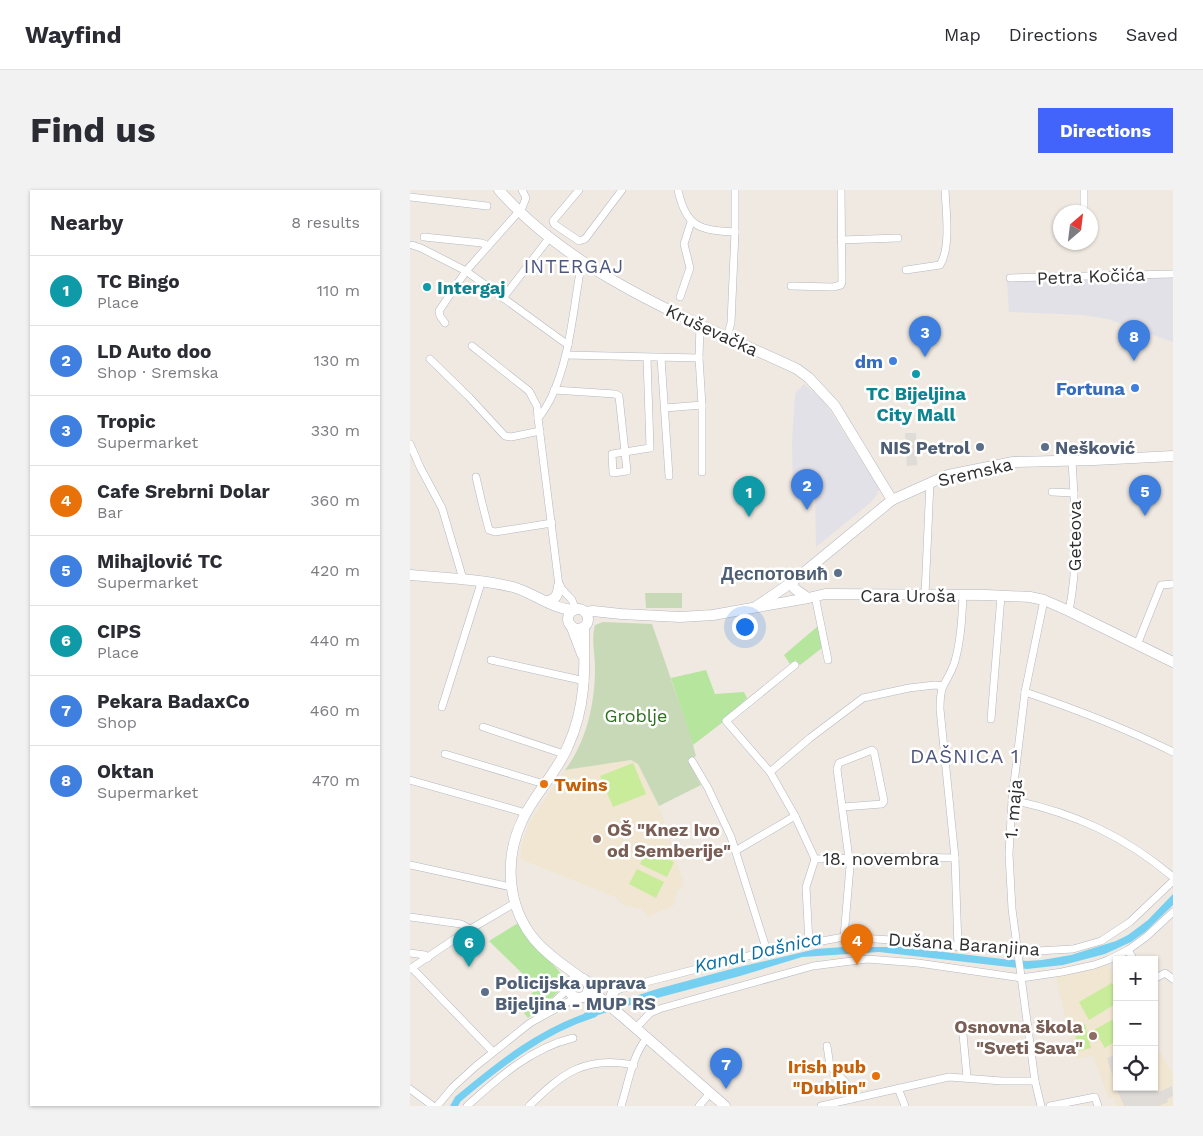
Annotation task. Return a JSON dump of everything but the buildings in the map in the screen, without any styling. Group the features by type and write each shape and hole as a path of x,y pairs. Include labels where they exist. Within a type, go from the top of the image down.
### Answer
{"main road":[{"name":"Kruševačka","path":"499,190 519,211 573,255 627,289 796,369 809,378 835,406 892,500"},
{"name":"Sremska","path":"757,606 791,582 892,500 948,475 1013,462 1173,456"},
{"path":"410,575 482,580 515,588 564,609 579,611 680,617 713,615 757,606"},
{"path":"791,582 795,589 811,597"},
{"path":"548,602 557,596 559,586"},
{"name":"Cara Uroša","path":"757,606 774,605 825,594 1030,597 1044,600 1069,611 1173,662"},
{"path":"537,596 578,629 603,617 622,614"},
{"path":"579,611 570,614 570,624 585,659"},
{"path":"579,611 588,619 585,626 584,695 575,730 564,754 526,813 514,844 510,868 515,903 522,920 535,940 584,989"},
{"path":"555,958 572,994 584,989"},
{"path":"569,986 574,979 584,989 609,1002 623,1017 725,1106"},
{"path":"609,1002 614,990 631,985"}],"street":[{"path":"445,323 439,311 466,271 525,203 526,198 522,190"},
{"path":"579,190 553,221 554,224 579,241 582,240"},
{"path":"573,255 582,240 622,190"},
{"path":"678,190 684,213 691,222 702,228 715,231 735,232"},
{"path":"727,337 731,323 735,190"},
{"path":"791,286 841,286 841,190"},
{"path":"906,270 940,265 943,260 946,242 945,190"},
{"path":"1084,190 1084,205"},
{"path":"410,197 487,206"},
{"name":"Kruševačka","path":"680,297 690,268 684,244 691,222"},
{"path":"424,237 482,243 488,246"},
{"path":"503,298 550,237"},
{"path":"841,240 898,238"},
{"path":"412,245 466,271 568,346"},
{"path":"538,418 543,414 554,390 566,355 582,261"},
{"name":"Petra Kočića","path":"1010,278 1173,274"},
{"path":"700,324 698,358 702,405 702,472"},
{"path":"472,346 529,391 537,406 559,586 576,602 579,611"},
{"path":"566,355 698,358"},
{"path":"554,390 615,394 619,396 626,452 650,448 647,358"},
{"path":"661,358 669,476"},
{"path":"430,359 505,436 511,437 540,430"},
{"path":"664,408 702,405"},
{"path":"410,444 442,508 463,579"},
{"name":"Geteova","path":"1069,611 1073,592 1075,563 1072,460"},
{"path":"476,477 489,530 495,532 552,524"},
{"path":"925,595 930,482"},
{"path":"1052,492 1074,493"},
{"path":"442,707 482,580"},
{"path":"1137,645 1162,586 1173,584"},
{"path":"958,947 955,858 941,730 940,695 943,686 951,674 957,652 962,625 963,595"},
{"path":"991,719 1001,596"},
{"path":"811,597 828,660"},
{"name":"1. maja","path":"1041,1106 1035,1081 1012,909 1009,854 1012,800 1025,692 1044,600"},
{"path":"491,660 585,681"},
{"name":"18. novembra","path":"795,665 726,721 770,772 795,816 815,859 955,858"},
{"path":"770,772 810,738 863,698 935,684 943,686"},
{"path":"1025,692 1102,719 1173,752"},
{"path":"483,727 564,754"},
{"path":"843,807 882,804 884,801 872,750 839,763 838,766 850,866 844,937"},
{"path":"445,754 544,784"},
{"path":"692,762 708,788 737,850 767,951"},
{"path":"410,780 526,813"},
{"path":"1012,800 1063,813 1095,826 1134,847 1173,877"},
{"path":"737,850 795,816"},
{"path":"809,943 806,887 815,859"},
{"path":"410,864 512,887"},
{"name":"Dušana Baranjina","path":"584,989 603,989 631,985 767,951 844,937 907,941 1018,956 1073,949 1100,941 1130,922 1173,881"},
{"path":"493,1052 411,969 470,929 515,903"},
{"path":"636,1028 650,1013 658,1009 814,966 833,963 867,960 894,961 1021,976 1094,965 1128,950 1146,937 1173,912"},
{"path":"410,917 461,924 470,929"},
{"path":"1128,950 1132,956"},
{"path":"410,953 425,955 428,958"},
{"path":"1158,977 1166,973 1173,979"},
{"path":"538,1018 569,986"},
{"path":"437,1106 453,1087 493,1052 538,1018 584,989"},
{"path":"962,1024 967,1077"},
{"path":"467,1106 501,1075 525,1059 558,1042 573,1038"},
{"path":"621,1106 642,1043 647,1038"},
{"path":"827,1046 830,1066 844,1082 850,1099"},
{"path":"529,1106 562,1076 584,1066 607,1062 634,1064"},
{"path":"821,1106 942,1078 967,1077 1002,1081 1035,1081"},
{"path":"898,1088 905,1106"},
{"path":"410,1089 432,1106"},
{"path":"699,1106 710,1093"},
{"path":"1050,1106 1095,1097 1098,1106"}],"shaded area":[{"path":"1173,276 1173,342 1108,319 1083,315 1009,312 1007,281"},
{"path":"804,384 824,401 879,489 870,503 816,547 815,492 793,492 792,442 795,394"},
{"path":"905,433 916,433 917,465 907,466"},
{"name":"OŠ \"Knez Ivo od Semberije\"","path":"631,760 638,764 659,806 684,884 676,893 674,905 648,917 642,909 623,905 615,897 520,859 522,844 529,823 565,770"},
{"name":"Osnovna škola \"Sveti Sava\"","path":"1107,963 1113,973 1113,1091 1158,1091 1158,1048 1173,1075 1173,1106 1117,1106 1114,1097 1109,1098 1093,1056 1075,1059 1056,976"},
{"path":"1113,1056 1113,1077 1107,1058"},
{"path":"1172,1086 1173,1096 1167,1099 1168,1102 1159,1106 1124,1106 1118,1092 1158,1090 1159,1092"}],"green space":[{"path":"645,593 682,593 682,608 646,608"},
{"name":"Groblje","path":"603,622 652,624 690,734 696,756 688,760 701,785 659,806 638,764 631,760 565,770 579,747 588,721 595,681 594,630 595,625"},
{"path":"818,626 822,648 800,665 796,660 790,664 784,655"},
{"path":"706,670 715,694 744,692 747,698 723,722 693,745 671,678"},
{"path":"633,763 646,794 613,807 600,776"},
{"path":"647,848 674,862 667,877 640,864"},
{"path":"637,869 664,882 656,898 629,884"},
{"path":"518,923 559,971 562,978 561,988 528,1018 519,1007 537,988 489,941"},
{"path":"1112,983 1113,984 1113,1005 1089,1020 1079,1002"},
{"path":"1113,1019 1113,1043 1105,1048 1094,1030"},
{"path":"1085,1024 1091,1048 1079,1051 1073,1027"}],"water":[{"path":"1173,894 1173,905 1145,932 1131,942 1105,954 1063,965 1027,969 879,952 802,957 586,1019 584,1013 657,989 816,949 901,947 1027,961 1071,955 1116,941 1128,935 1148,920"}],"waterway":[{"name":"Kanal Dašnica","path":"454,1106 458,1099 522,1050 556,1030 594,1014"}],"place":[{"name":"Intergaj","path":"427,287"},
{"name":"Tropic","path":"925,357"},
{"name":"dm","path":"893,361"},
{"name":"Oktan","path":"1134,361"},
{"name":"TC Bijeljina City Mall","path":"916,374"},
{"name":"Fortuna","path":"1135,388"},
{"name":"NIS Petrol","path":"980,447"},
{"name":"Nešković","path":"1045,447"},
{"name":"LD Auto doo","path":"807,510"},
{"name":"Mihajlović TC","path":"1145,516"},
{"name":"TC Bingo","path":"749,517"},
{"name":"Деспотовић","path":"838,573"},
{"name":"Twins","path":"544,784"},
{"name":"OŠ \"Knez Ivo od Semberije\"","path":"597,839"},
{"name":"Cafe Srebrni Dolar","path":"857,965"},
{"name":"CIPS","path":"469,967"},
{"name":"Policijska uprava Bijeljina - MUP RS","path":"485,992"},
{"name":"Osnovna škola \"Sveti Sava\"","path":"1093,1036"},
{"name":"Irish pub \"Dublin\"","path":"876,1076"},
{"name":"Pekara BadaxCo","path":"726,1089"}],"district":[{"name":"INTERGAJ","path":"574,266"},
{"name":"DAŠNICA 1","path":"965,756"}]}
